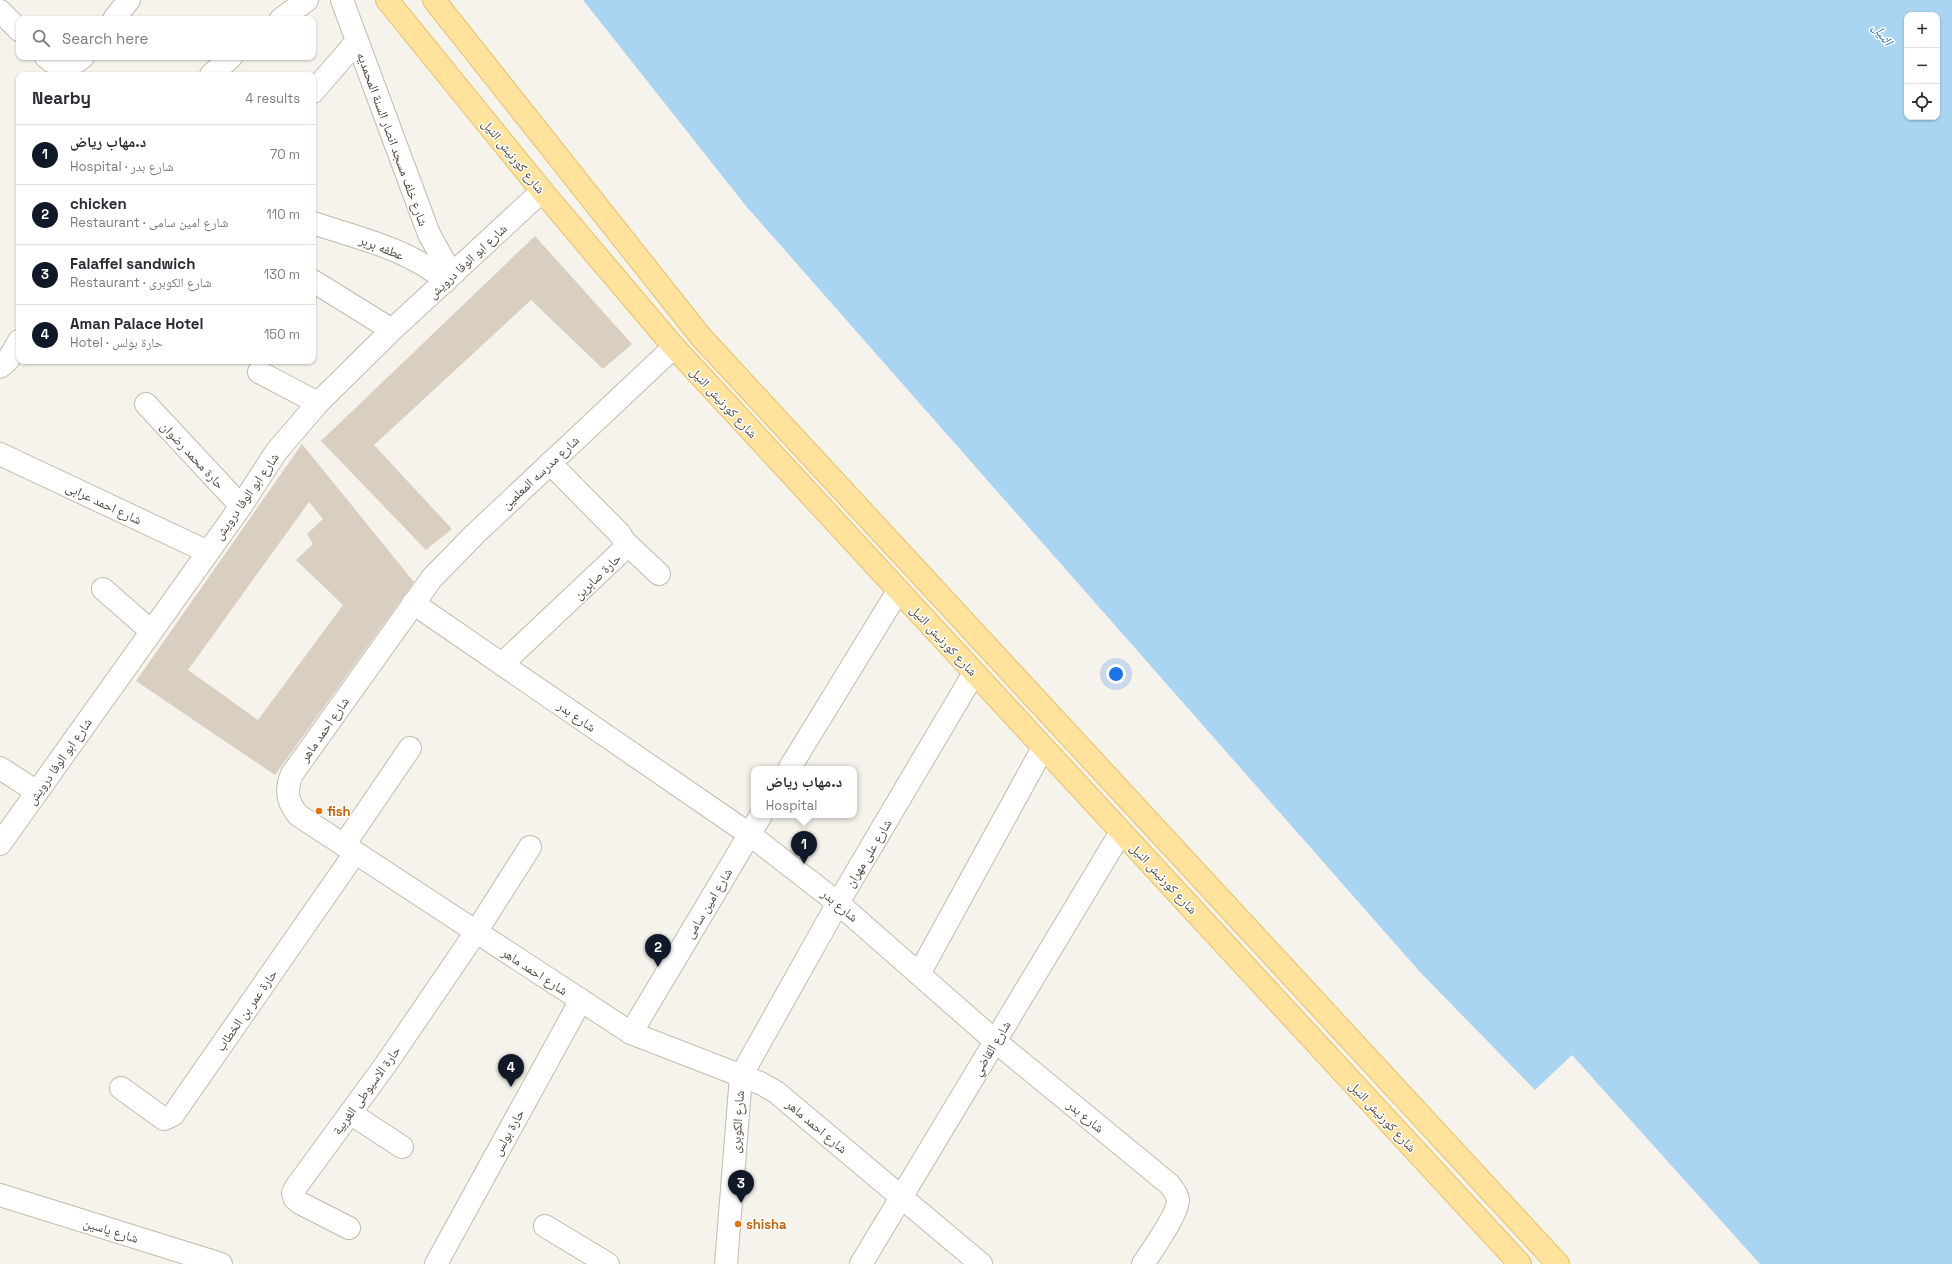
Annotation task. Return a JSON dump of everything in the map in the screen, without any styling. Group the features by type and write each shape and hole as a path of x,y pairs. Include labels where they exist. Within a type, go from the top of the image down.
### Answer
{"main road":[{"name":"شارع كورنيش النيل","path":"387,0 542,191 674,347 1520,1264"},
{"name":"شارع كورنيش النيل","path":"434,0 701,337 1558,1264"}],"street":[{"path":"117,16 130,0"},
{"path":"285,16 307,0"},
{"name":"شارع خلف مسجد انصار السنة المحمديه","path":"342,0 429,234 450,277"},
{"path":"0,13 16,27"},
{"path":"316,89 357,41"},
{"path":"50,60 59,66 72,65 79,60"},
{"path":"214,72 227,60"},
{"name":"شارع ابو الوفا درويش","path":"0,844 241,506 276,452 318,403 392,330 542,191"},
{"name":"عطفه بربر","path":"316,224 374,243 413,259 436,272 450,277"},
{"path":"316,283 392,330"},
{"path":"0,367 8,360 16,346"},
{"name":"شارع مدرسه المعلمين","path":"413,603 452,555 674,347"},
{"path":"259,372 318,403"},
{"name":"حارة محمد رضوان","path":"146,404 241,506"},
{"name":"شارع احمد عرابى","path":"0,454 208,552"},
{"name":"حارة صابرين","path":"502,664 624,549 624,541 620,534 550,463"},
{"path":"624,541 659,574"},
{"path":"103,589 151,632"},
{"path":"791,766 898,591"},
{"name":"شارع بدر","path":"413,603 749,834 838,903 995,1041 1169,1184 1175,1192 1178,1201 1176,1211 1143,1264"},
{"name":"شارع احمد ماهر","path":"413,603 292,774 288,784 287,796 291,806 298,815 631,1034 760,1083 776,1092 976,1262"},
{"name":"شارع على مهران","path":"741,1076 838,903 974,673"},
{"path":"350,849 410,748"},
{"path":"919,974 1043,748"},
{"path":"0,768 37,792"},
{"name":"شارع امين سامى","path":"631,1034 758,818"},
{"name":"شارع القاضي","path":"861,1264 1121,832"},
{"name":"حارة الاسيوطى الغربية","path":"349,1228 300,1203 295,1199 293,1193 386,1064 476,932 530,847"},
{"name":"حارة عمر بن الخطاب","path":"121,1088 164,1119 173,1115 350,849"},
{"name":"حارة بولس","path":"436,1264 581,1000"},
{"name":"شارع الكوبرى","path":"726,1264 741,1076"},
{"path":"350,1113 402,1147"},
{"name":"شارع ياسين","path":"0,1196 221,1264"},
{"path":"545,1226 608,1264"}],"water":[{"name":"النيل","path":"583,0 1952,0 1952,1264 1760,1264 1572,1055 1535,1090 1420,972 746,206"}],"building":[{"path":"535,236 632,344 603,369 531,300 374,445 452,529 426,550 321,441"},
{"path":"302,444 414,582 275,775 136,681","holes":["309,502 323,519 307,534 313,544 296,560 343,605 258,720 188,670"]}],"place":[{"name":"fish","path":"319,811"},
{"name":"د.مهاب رياض","path":"804,864"},
{"name":"chicken","path":"658,967"},
{"name":"Aman Palace Hotel","path":"511,1087"},
{"name":"Falaffel sandwich","path":"741,1203"},
{"name":"shisha","path":"738,1224"}]}
